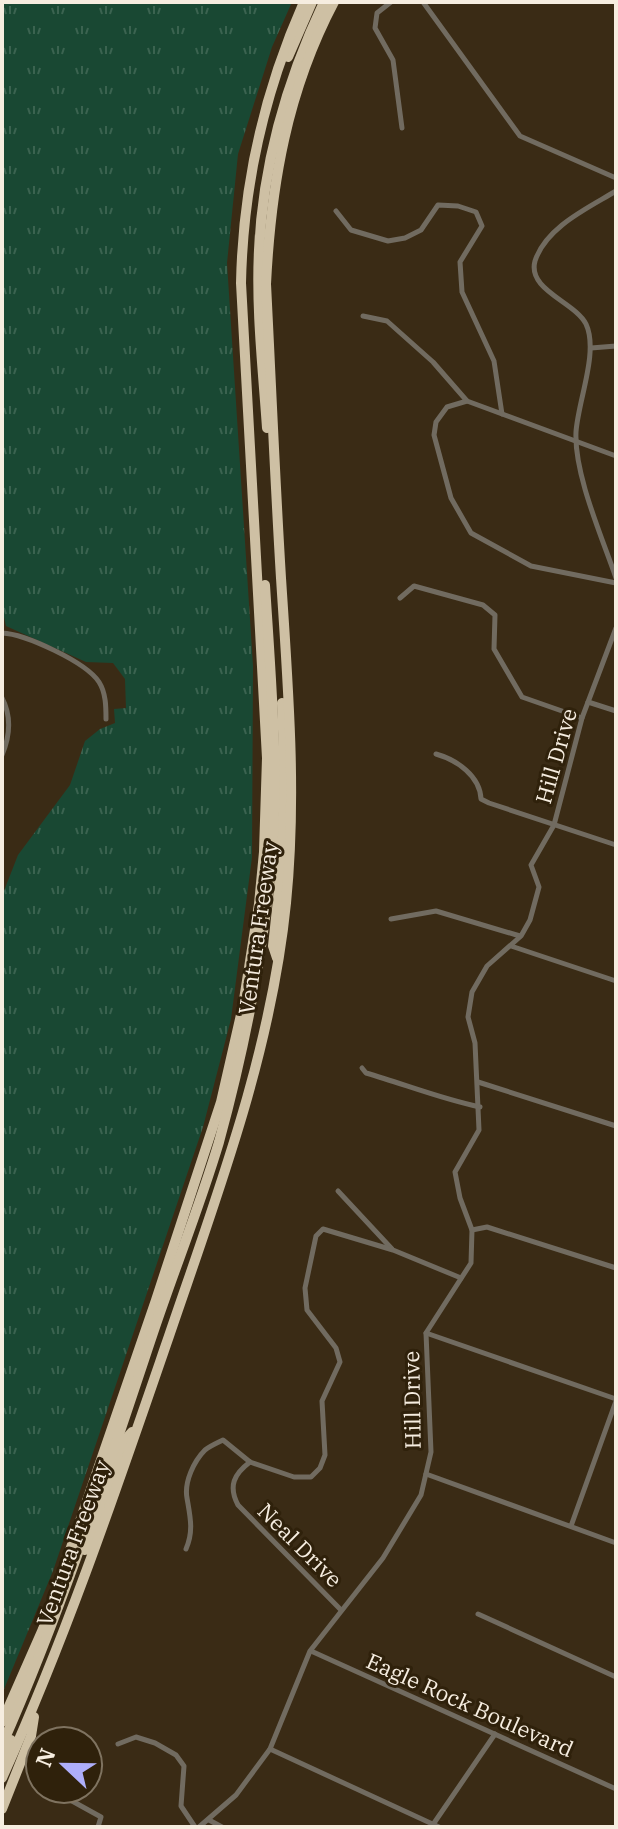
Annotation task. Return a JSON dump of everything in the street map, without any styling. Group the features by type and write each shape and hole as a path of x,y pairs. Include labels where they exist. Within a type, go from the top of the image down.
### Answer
{"highway":[{"name":"Ventura Freeway","path":"2,1722 43,1629 200,1169 236,1045 259,904 267,758 241,283 242,231 258,137 271,86 304,2"},
{"path":"258,137 266,129 280,77 312,2"},
{"path":"278,960 273,946 281,866 284,747 261,336 259,248 266,184 280,116 324,2"},
{"name":"Ventura Freeway","path":"2,1778 36,1700 137,1428 239,1131 260,1050 278,960 291,835 292,756 267,299 268,235 282,142 295,92 315,39 334,2"},
{"path":"2,1745 55,1614 128,1406 218,1145 244,1048 259,965 274,805 273,722 261,523 254,500"},
{"path":"2,1759 52,1637 124,1441 137,1428"},
{"path":"2,1809 31,1736 36,1700"}],"street":[{"path":"391,2 377,13 375,28 393,60 402,128"},
{"path":"423,3 520,136 616,178"},
{"path":"467,401 447,407 436,422 434,435 451,498 471,533 531,566 616,580 579,466 577,442 591,348 585,323 537,282 534,263 544,245 568,219 616,191"},
{"path":"336,211 351,230 388,241 405,238 421,230 438,205 458,206 476,212 482,226 460,262 462,292 494,361 502,414"},
{"path":"363,316 387,321 433,362 467,401 616,456"},
{"path":"591,348 616,346"},
{"path":"400,598 414,586 483,605 495,615 494,649 522,697 582,718"},
{"name":"Hill Drive","path":"197,1827 236,1795 270,1749 310,1651 383,1558 421,1495 431,1452 426,1333 471,1263 472,1230 460,1198 455,1172 479,1130 475,1043 468,1017 472,992 487,966 521,936 530,920 539,887 531,865 554,825 582,718 616,628"},
{"path":"2,633 17,635 84,667 103,689 106,719"},
{"path":"2,698 8,713 8,740 2,755"},
{"path":"588,702 616,711"},
{"path":"436,754 448,758 475,779 481,799 616,845"},
{"path":"391,919 436,911 521,936"},
{"path":"510,946 616,981"},
{"path":"362,1068 366,1073 449,1101 480,1107"},
{"path":"478,1082 616,1126"},
{"path":"338,1191 393,1250"},
{"path":"472,1230 487,1227 616,1268"},
{"path":"186,1549 191,1532 191,1509 186,1496 189,1475 206,1449 223,1440 250,1462 294,1477 311,1477 320,1468 325,1455 322,1401 340,1362 336,1348 307,1310 305,1288 316,1236 323,1229 393,1250 461,1278"},
{"path":"426,1333 616,1400 571,1526"},
{"name":"Neal Drive","path":"250,1462 233,1481 232,1489 238,1505 341,1610"},
{"path":"426,1474 616,1543"},
{"path":"478,1614 616,1677"},
{"name":"Eagle Rock Boulevard","path":"310,1651 616,1789"},
{"path":"270,1749 435,1826 495,1734"},
{"path":"118,1744 136,1737 176,1755 184,1766 181,1806 197,1827"},
{"path":"79,1805 101,1817 98,1827"},
{"path":"209,1820 222,1827"}],"green space":[{"path":"2,2 292,2 272,47 238,154 227,263 253,666 252,857 231,1019 203,1127 53,1571 2,1694 2,896 18,855 70,785 85,741 100,729 115,723 114,709 126,708 125,679 113,663 86,662 6,626 2,608"}]}
